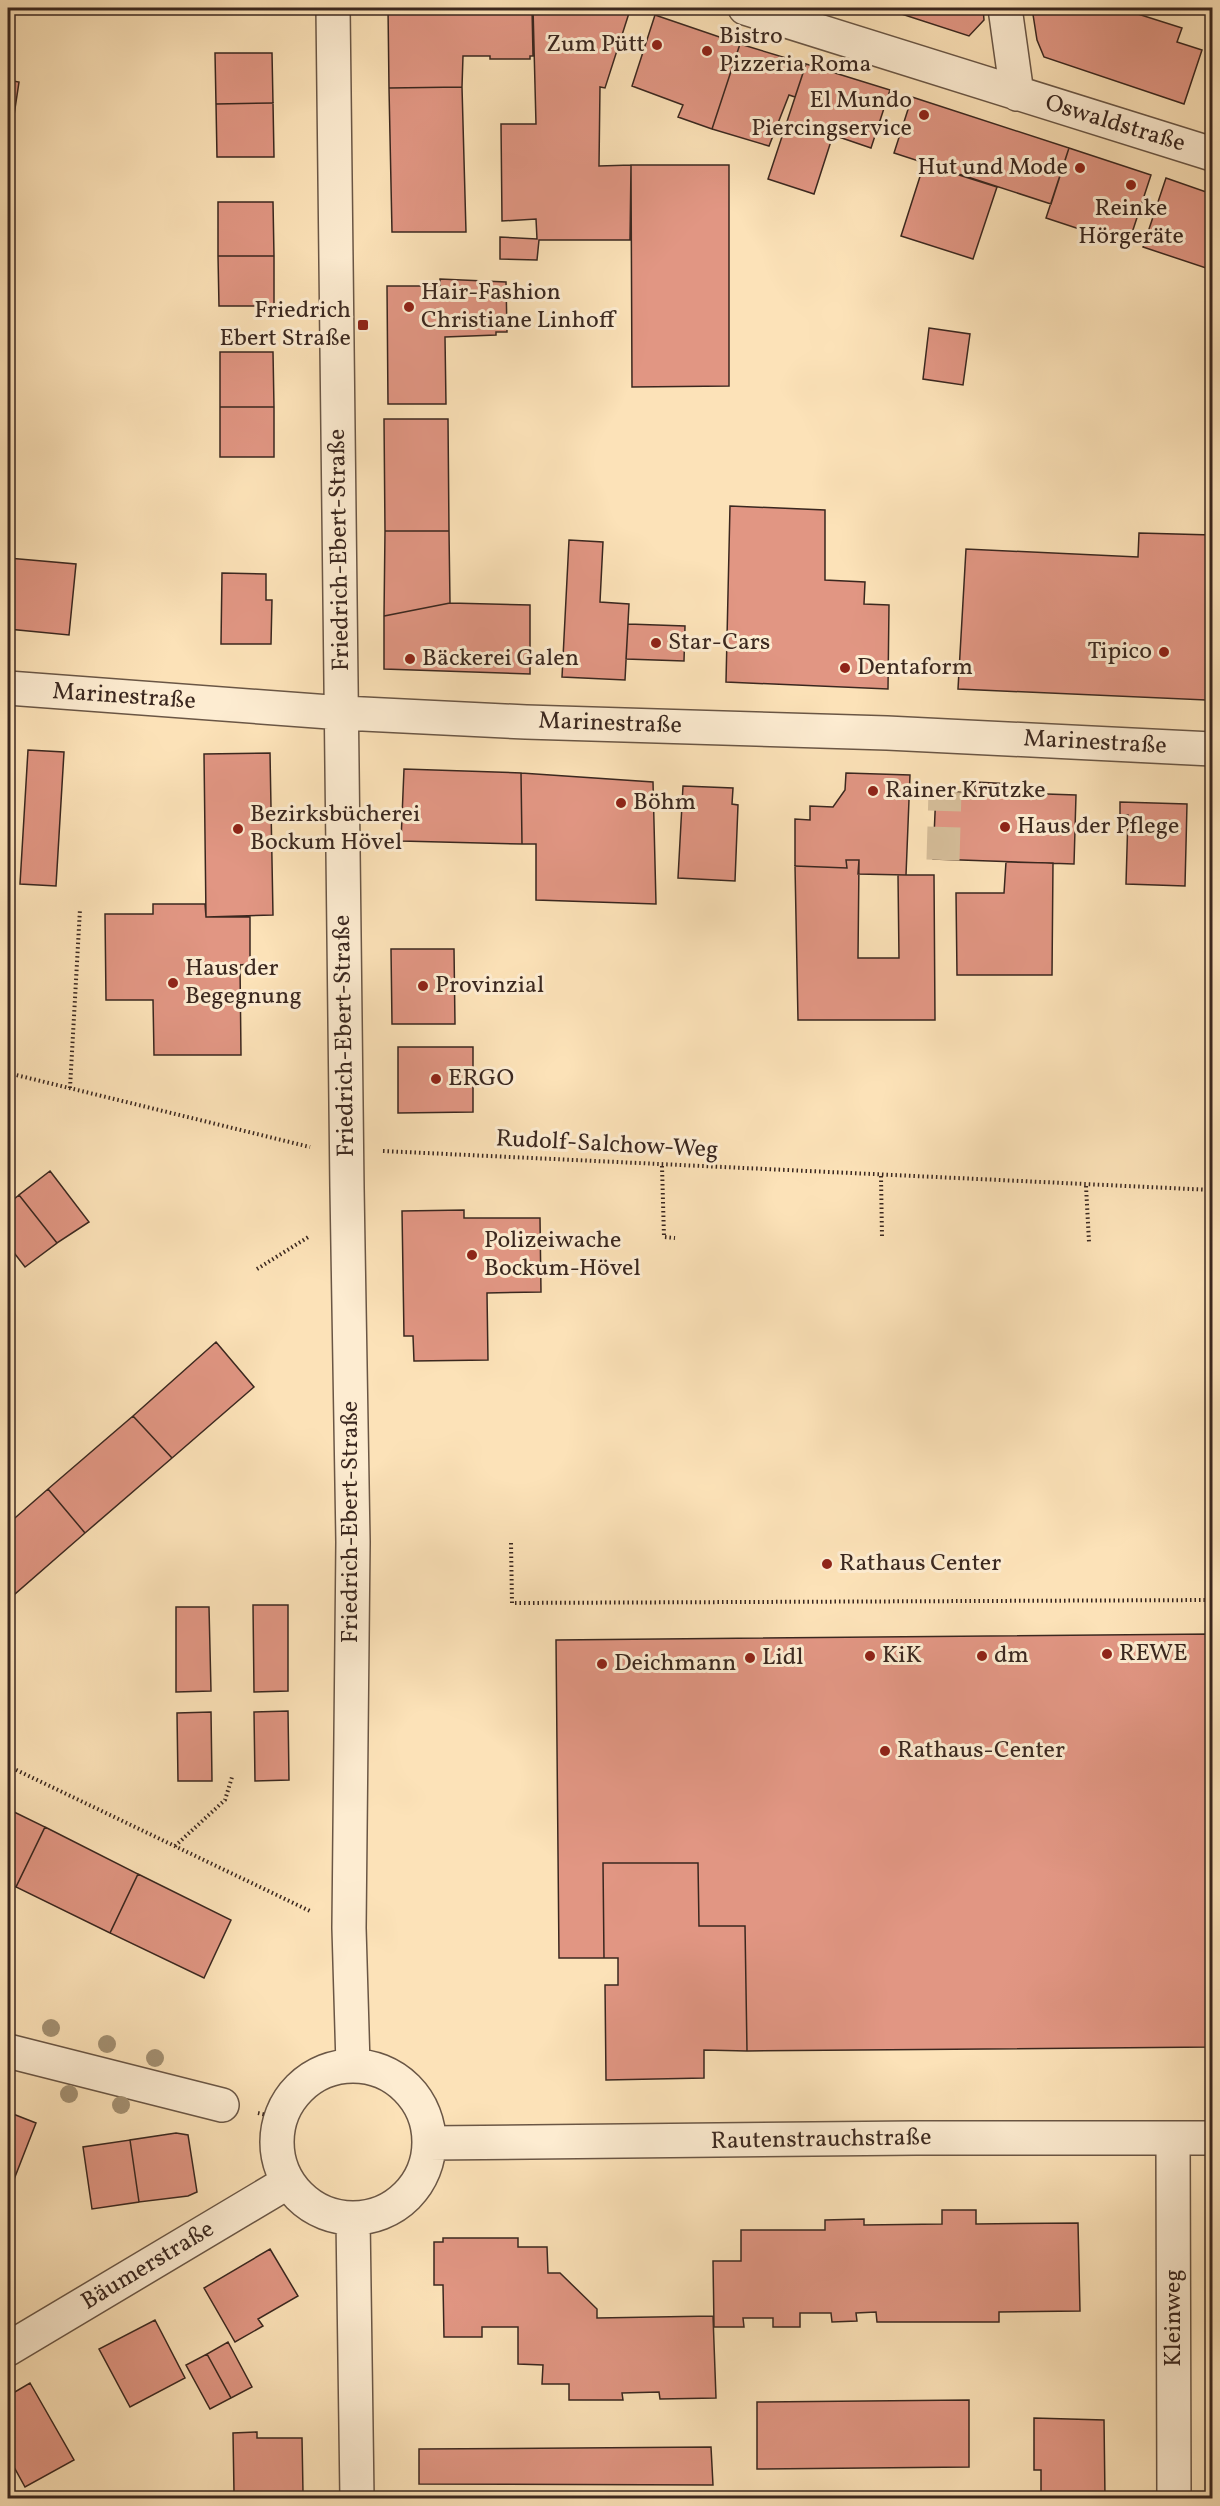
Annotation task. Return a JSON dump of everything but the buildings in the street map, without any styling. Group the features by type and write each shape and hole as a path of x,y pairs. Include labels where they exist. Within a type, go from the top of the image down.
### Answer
{"street":[{"name":"Friedrich-Ebert-Straße","path":"333,8 343,713 346,1149 353,1542 349,1928 352,2065"},
{"name":"Oswaldstraße","path":"745,8 1212,154"},
{"name":"Oswaldstraße","path":"1005,8 1017,94"},
{"name":"Marinestraße","path":"8,688 343,713 526,722 887,733 1212,748"},
{"path":"8,2051 222,2105"},
{"path":"352,2065 382,2072 407,2088 419,2105 427,2123 429,2143 425,2166 414,2187 398,2203 376,2214 353,2218 328,2214 305,2201 288,2182 279,2162 276,2140 280,2118 291,2097 308,2080 329,2069 352,2065"},
{"name":"Rautenstrauchstraße","path":"429,2143 641,2143 916,2138 1212,2138"},
{"name":"Kleinweg","path":"1173,2138 1174,2499"},
{"name":"Bäumerstraße","path":"8,2349 288,2182"},
{"path":"353,2218 357,2499"}],"path":[{"path":"70,1088 80,909"},
{"name":"Rudolf-Salchow-Weg","path":"8,1073 302,1146 663,1166 1212,1190"},
{"path":"663,1166 664,1237 675,1238"},
{"path":"881,1176 882,1237"},
{"path":"1086,1186 1089,1242"},
{"path":"257,1269 347,1213"},
{"path":"511,1543 512,1603 1212,1600"},
{"path":"8,1766 349,1928"},
{"path":"175,1847 225,1800 232,1777"}],"tunnel":[{"path":"943,860 945,792"}],"place":[{"name":"Zum Pütt","path":"657,45"},
{"name":"Bistro Pizzeria Roma","path":"707,51"},
{"name":"El Mundo Piercingservice","path":"924,115"},
{"name":"Hut und Mode","path":"1080,168"},
{"name":"Reinke Hörgeräte","path":"1131,185"},
{"name":"Hair-Fashion Christiane Linhoff","path":"409,307"},
{"name":"Friedrich Ebert Straße","path":"363,325"},
{"name":"Star-Cars","path":"656,643"},
{"name":"Tipico","path":"1164,652"},
{"name":"Bäckerei Galen","path":"410,659"},
{"name":"Dentaform","path":"845,668"},
{"name":"Rainer Krutzke","path":"873,791"},
{"name":"Böhm","path":"621,803"},
{"name":"Haus der Pflege","path":"1005,827"},
{"name":"Bezirksbücherei Bockum Hövel","path":"238,829"},
{"name":"Haus der Begegnung","path":"173,983"},
{"name":"Provinzial","path":"423,986"},
{"name":"ERGO","path":"436,1079"},
{"name":"Polizeiwache Bockum-Hövel","path":"472,1255"},
{"name":"Rathaus Center","path":"827,1564"},
{"name":"REWE","path":"1107,1654"},
{"name":"KiK","path":"870,1656"},
{"name":"dm","path":"982,1656"},
{"name":"Lidl","path":"750,1658"},
{"name":"Deichmann","path":"602,1664"},
{"name":"Rathaus-Center","path":"885,1751"}]}
